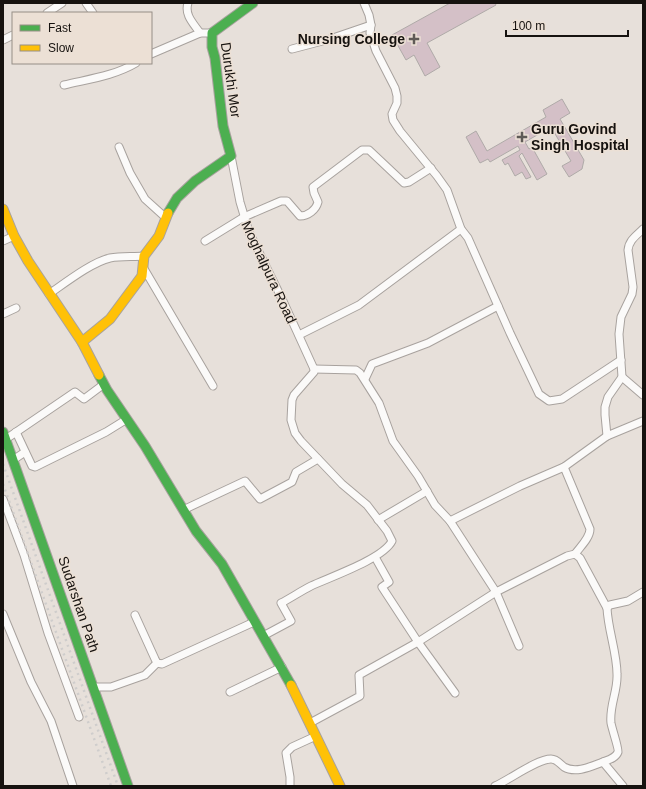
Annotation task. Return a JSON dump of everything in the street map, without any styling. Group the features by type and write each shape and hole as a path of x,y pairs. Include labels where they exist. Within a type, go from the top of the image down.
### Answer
{"street":[{"path":"48,12 62,3"},
{"path":"86,3 92,12"},
{"path":"188,3 186,13 200,33"},
{"name":"Durukhi Mor","path":"231,156 223,126 215,58 212,47 212,33 253,3"},
{"path":"364,3 371,25 370,33 376,51 398,96 397,103 392,114 393,120 400,132 431,168 449,194 461,229 468,238 539,394 549,401 562,399 621,360"},
{"path":"292,49 330,39 371,25"},
{"path":"152,54 200,33 212,33"},
{"path":"3,40 12,36"},
{"path":"64,85 111,75 134,64"},
{"path":"118,147 130,173 145,199 166,218"},
{"path":"205,241 244,217 281,201 287,201 300,216 305,216 317,208 318,202 313,187 362,150 369,150 404,182 409,182 431,168"},
{"path":"82,342 110,319 142,276 144,256 159,236 168,213 177,198 188,187 231,156"},
{"name":"Moghalpura Road","path":"231,156 244,217 249,232 314,369"},
{"path":"3,209 14,236 28,262 82,342 104,384 145,446 196,531 222,564 254,622 282,667 340,786"},
{"path":"298,335 359,305 461,229"},
{"path":"607,436 604,415 605,407 608,397 622,377 619,334 621,317 632,294 633,287 628,245 630,241 643,229"},
{"path":"3,241 14,236"},
{"path":"49,294 79,274 104,260 111,258 144,256"},
{"path":"143,267 213,386"},
{"path":"365,379 372,364 428,343 498,306"},
{"path":"3,314 16,308"},
{"path":"263,636 291,621 281,604 309,587 375,557 389,546 392,541 387,531 367,505 342,484 295,432 291,420 292,400 294,395 314,372 314,369 356,370 365,379 379,403 393,441 418,476 435,505 450,520 496,592 519,646"},
{"path":"622,377 643,395"},
{"path":"4,435 16,432 75,392 84,399 104,384"},
{"path":"16,432 32,466 35,467 65,454 127,419"},
{"path":"450,520 520,486 564,467 607,436 643,421"},
{"name":"Sudarshan Path","path":"4,435 128,786"},
{"path":"13,460 25,452"},
{"path":"183,510 245,480 260,499 292,482 296,472 318,459"},
{"path":"310,723 360,696 359,675 418,642 496,592 567,556 575,554 590,533 590,529 564,467"},
{"path":"378,520 427,491"},
{"path":"3,499 24,555 48,633 79,716"},
{"path":"495,786 535,764 547,760 556,760 566,768 576,770 603,762 614,757 618,753 611,722 612,704 618,674 611,640 607,608 580,558 575,554"},
{"path":"375,557 389,582 382,586 418,642 455,693"},
{"path":"607,608 610,605 628,601 643,592"},
{"path":"3,614 6,630 51,721 73,786"},
{"path":"135,615 154,659 158,663 162,664 254,622"},
{"path":"93,687 111,687 145,675 158,663"},
{"path":"230,692 282,667"},
{"path":"290,786 286,753 292,747 316,736"},
{"path":"603,762 623,786"}],"building":[{"name":"Nursing College","path":"450,3 495,3 496,5 427,43 440,67 425,76 414,55 406,60 392,35"},
{"path":"562,99 570,113 560,119 584,160 582,169 569,177 562,166 571,161 551,127 525,142 529,149 532,147 547,174 537,180 522,153 519,156 531,177 526,179 522,172 515,176 508,163 505,165 502,160 520,150 518,146 490,162 488,159 480,163 466,137 476,131 487,151 546,117 543,110"}],"railway":[{"path":"3,464 118,786"},
{"path":"3,484 111,786"}],"traffic: fast":[{"path":"168,213 177,198 195,181 231,156 223,126 215,58 212,47 212,33 253,3"},
{"path":"99,375 107,390 145,446 196,531 222,564 291,685"},
{"path":"3,432 128,786"}],"traffic: slow":[{"path":"3,209 14,236 28,261 82,342 99,375"},
{"path":"82,342 110,319 142,276 144,256 159,236 168,213"},
{"path":"291,685 340,786"}],"place":[{"name":"Nursing College","path":"414,39"},
{"name":"Guru Govind Singh Hospital","path":"522,137"}]}
